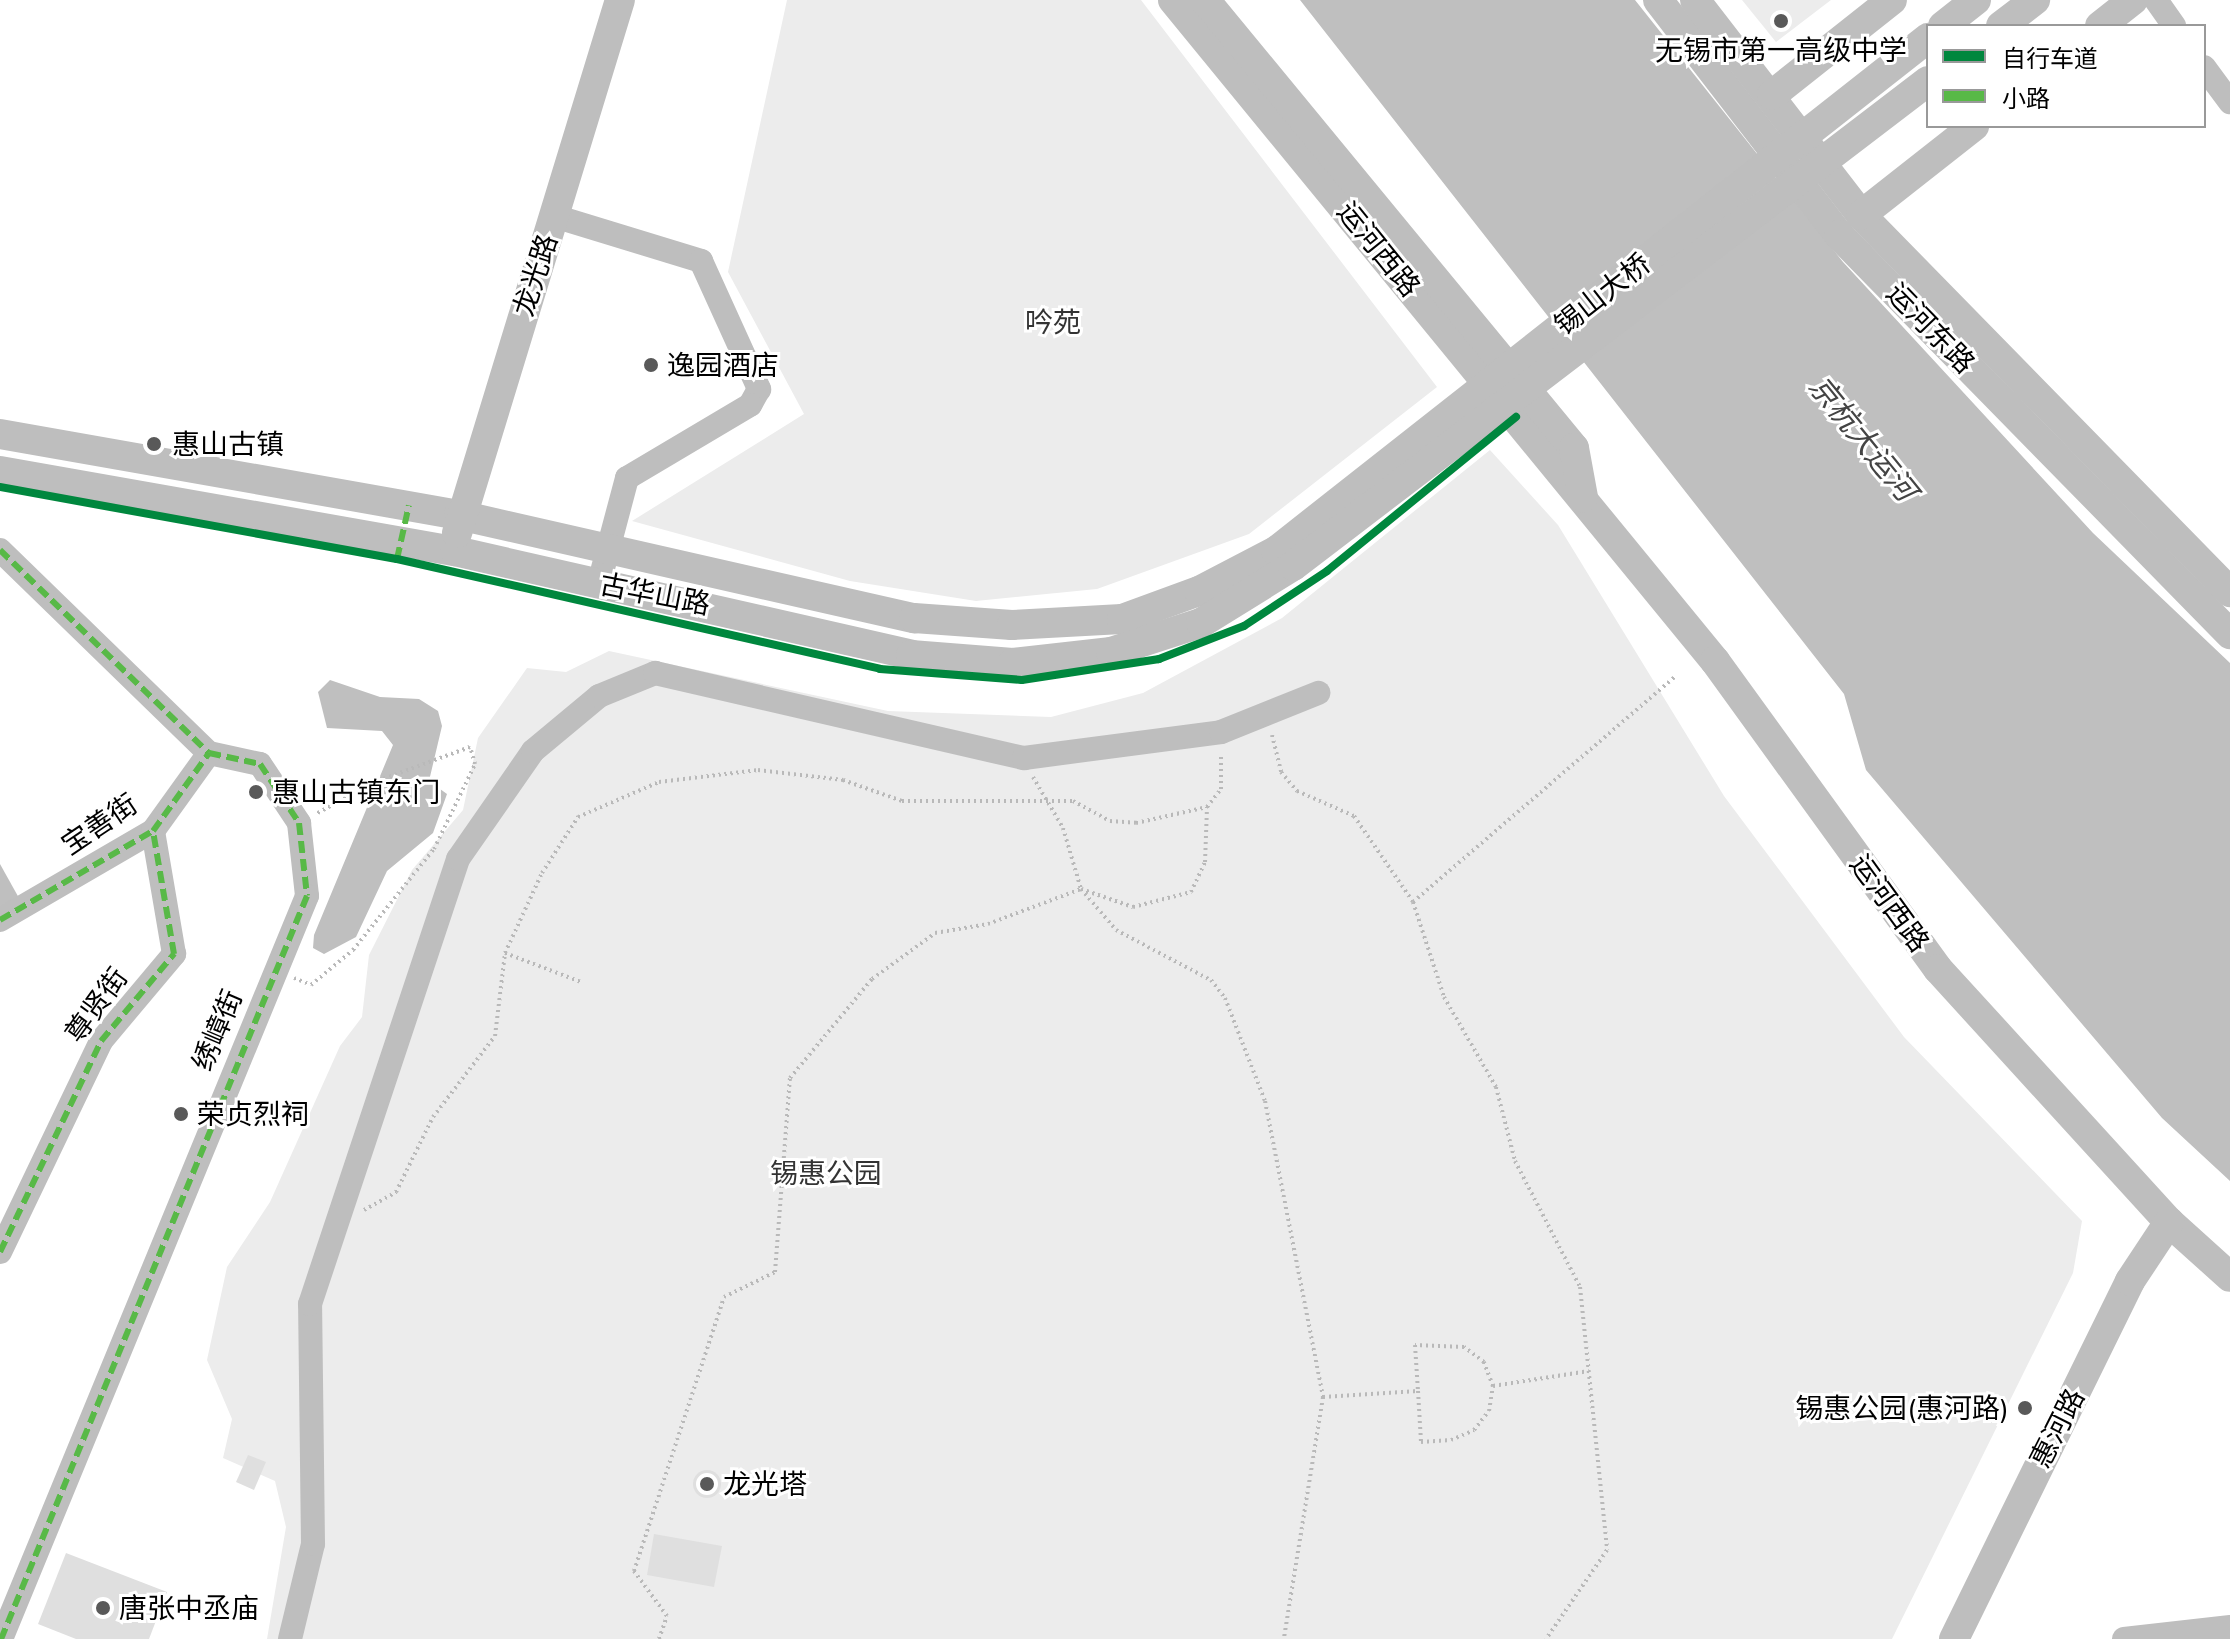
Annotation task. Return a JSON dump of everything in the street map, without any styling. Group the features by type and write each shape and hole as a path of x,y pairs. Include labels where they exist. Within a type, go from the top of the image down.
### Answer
{"main road":[{"name":"龙光路","path":"455,551 459,515 620,0"},
{"name":"运河西路","path":"1173,0 1715,661 1938,969 2169,1222 2230,1277"},
{"name":"运河西路","path":"1205,0 1574,448 1583,499"},
{"name":"运河东路","path":"1658,0 1839,235 2230,634"},
{"name":"运河东路","path":"1695,0 1772,95 1861,215 2230,592"},
{"path":"1772,95 1892,0"},
{"path":"1946,24 1976,0"},
{"path":"2004,24 2035,0"},
{"path":"2103,24 2133,0"},
{"name":"锡山大桥","path":"1285,559 1926,40"},
{"name":"锡山大桥","path":"1285,559 1926,82"},
{"path":"1861,215 1971,128"},
{"name":"古华山路","path":"0,434 459,515 914,618 1012,625 1122,619 1285,559"},
{"name":"古华山路","path":"0,471 455,551 911,655 1013,663 1111,652 1201,623 1285,559"},
{"name":"惠河路","path":"1954,1639 2130,1281 2169,1222"}],"street":[{"path":"2156,0 2173,24"},
{"path":"2206,70 2230,102"},
{"path":"554,216 701,261 756,371 759,389 750,405 627,478 605,546 599,583"},
{"path":"0,550 209,753"},
{"path":"290,1639 313,1544 310,1304 341,1223 405,1002 458,859 533,751 599,696 655,673 1024,758 1221,732 1267,718 1318,693"},
{"name":"绣嶂街","path":"1,1639 307,896 299,823 260,764 209,753"},
{"name":"宝善街","path":"0,920 153,831 209,753"},
{"name":"尊贤街","path":"0,1252 101,1041 174,954 153,831"},
{"path":"2124,1639 2230,1627"}],"path":[{"path":"1413,902 1676,676"},
{"path":"1267,718 1281,772 1297,791 1354,816 1413,902 1444,997 1496,1087 1515,1161 1580,1287 1607,1550 1546,1639"},
{"path":"659,1639 667,1616 634,1571 724,1297 775,1272 790,1078 872,979 935,933 988,924 1081,889 1133,907 1191,892 1205,862 1207,807 1221,789 1221,732"},
{"path":"275,970 311,985 353,950 434,849 475,764 470,747 372,783 299,823"},
{"path":"1024,758 1042,798 1063,828 1081,889 1116,930 1211,980 1225,998 1265,1101 1323,1397 1284,1639"},
{"path":"341,1223 396,1192 433,1117 495,1036 505,953 542,873 578,817 659,782 758,770 843,780 902,801 1042,798 1136,823 1207,807"},
{"path":"505,953 581,982"},
{"path":"1415,1345 1464,1347 1484,1362 1493,1386 1489,1411 1474,1430 1451,1440 1421,1442 1418,1391 1415,1345"},
{"path":"1493,1386 1589,1371"},
{"path":"1323,1397 1418,1391"}],"green space":[{"name":"吟苑","path":"787,0 1141,0 1437,387 1249,534 1097,589 976,601 850,581 632,521 804,414 728,272"},
{"name":"无锡市第一高级中学","path":"1742,0 1831,0 1776,42"},
{"name":"锡惠公园","path":"1490,450 1558,525 1724,796 1904,1037 2082,1221 2073,1273 1892,1639 267,1639 286,1527 275,1481 223,1458 232,1419 207,1360 227,1267 270,1202 340,1046 362,1017 369,955 412,870 463,810 478,738 527,668 566,672 609,651 888,711 1051,717 1143,693 1282,618"}],"water":[{"name":"京杭大运河","path":"1300,0 1635,0 1843,262 2093,533 2230,663 2230,1181 2162,1118 1866,770 1844,694"},
{"path":"330,680 380,697 419,699 438,711 442,726 429,781 447,794 433,833 387,871 356,937 324,954 313,948 314,935 393,745 382,731 327,728 318,692"},
{"path":"0,864 29,916 0,920"}],"building":[{"path":"248,1455 266,1462 254,1490 236,1482"},
{"name":"龙光塔","path":"707,1470 717,1474 721,1484 717,1494 707,1498 697,1494 693,1484 697,1474"},
{"path":"654,1534 722,1546 714,1587 647,1575"},
{"name":"唐张中丞庙","path":"66,1553 167,1592 149,1639 76,1639 38,1624"}],"marked path":[{"path":"397,559 409,505"},
{"path":"0,550 209,753 260,764 299,823 307,896 1,1639"},
{"path":"0,920 153,831 209,753"},
{"path":"0,1252 101,1041 174,954 153,831"}],"cycle path":[{"path":"0,487 397,559 880,669 1022,680 1159,659 1244,626 1327,571 1516,417"}],"place":[{"name":"无锡市第一高级中学","path":"1781,21"},
{"name":"逸园酒店","path":"651,365"},
{"name":"惠山古镇","path":"154,444"},
{"name":"惠山古镇东门","path":"256,792"},
{"name":"荣贞烈祠","path":"181,1114"},
{"name":"锡惠公园(惠河路)","path":"2025,1408"},
{"name":"龙光塔","path":"707,1484"},
{"name":"唐张中丞庙","path":"103,1608"}]}
